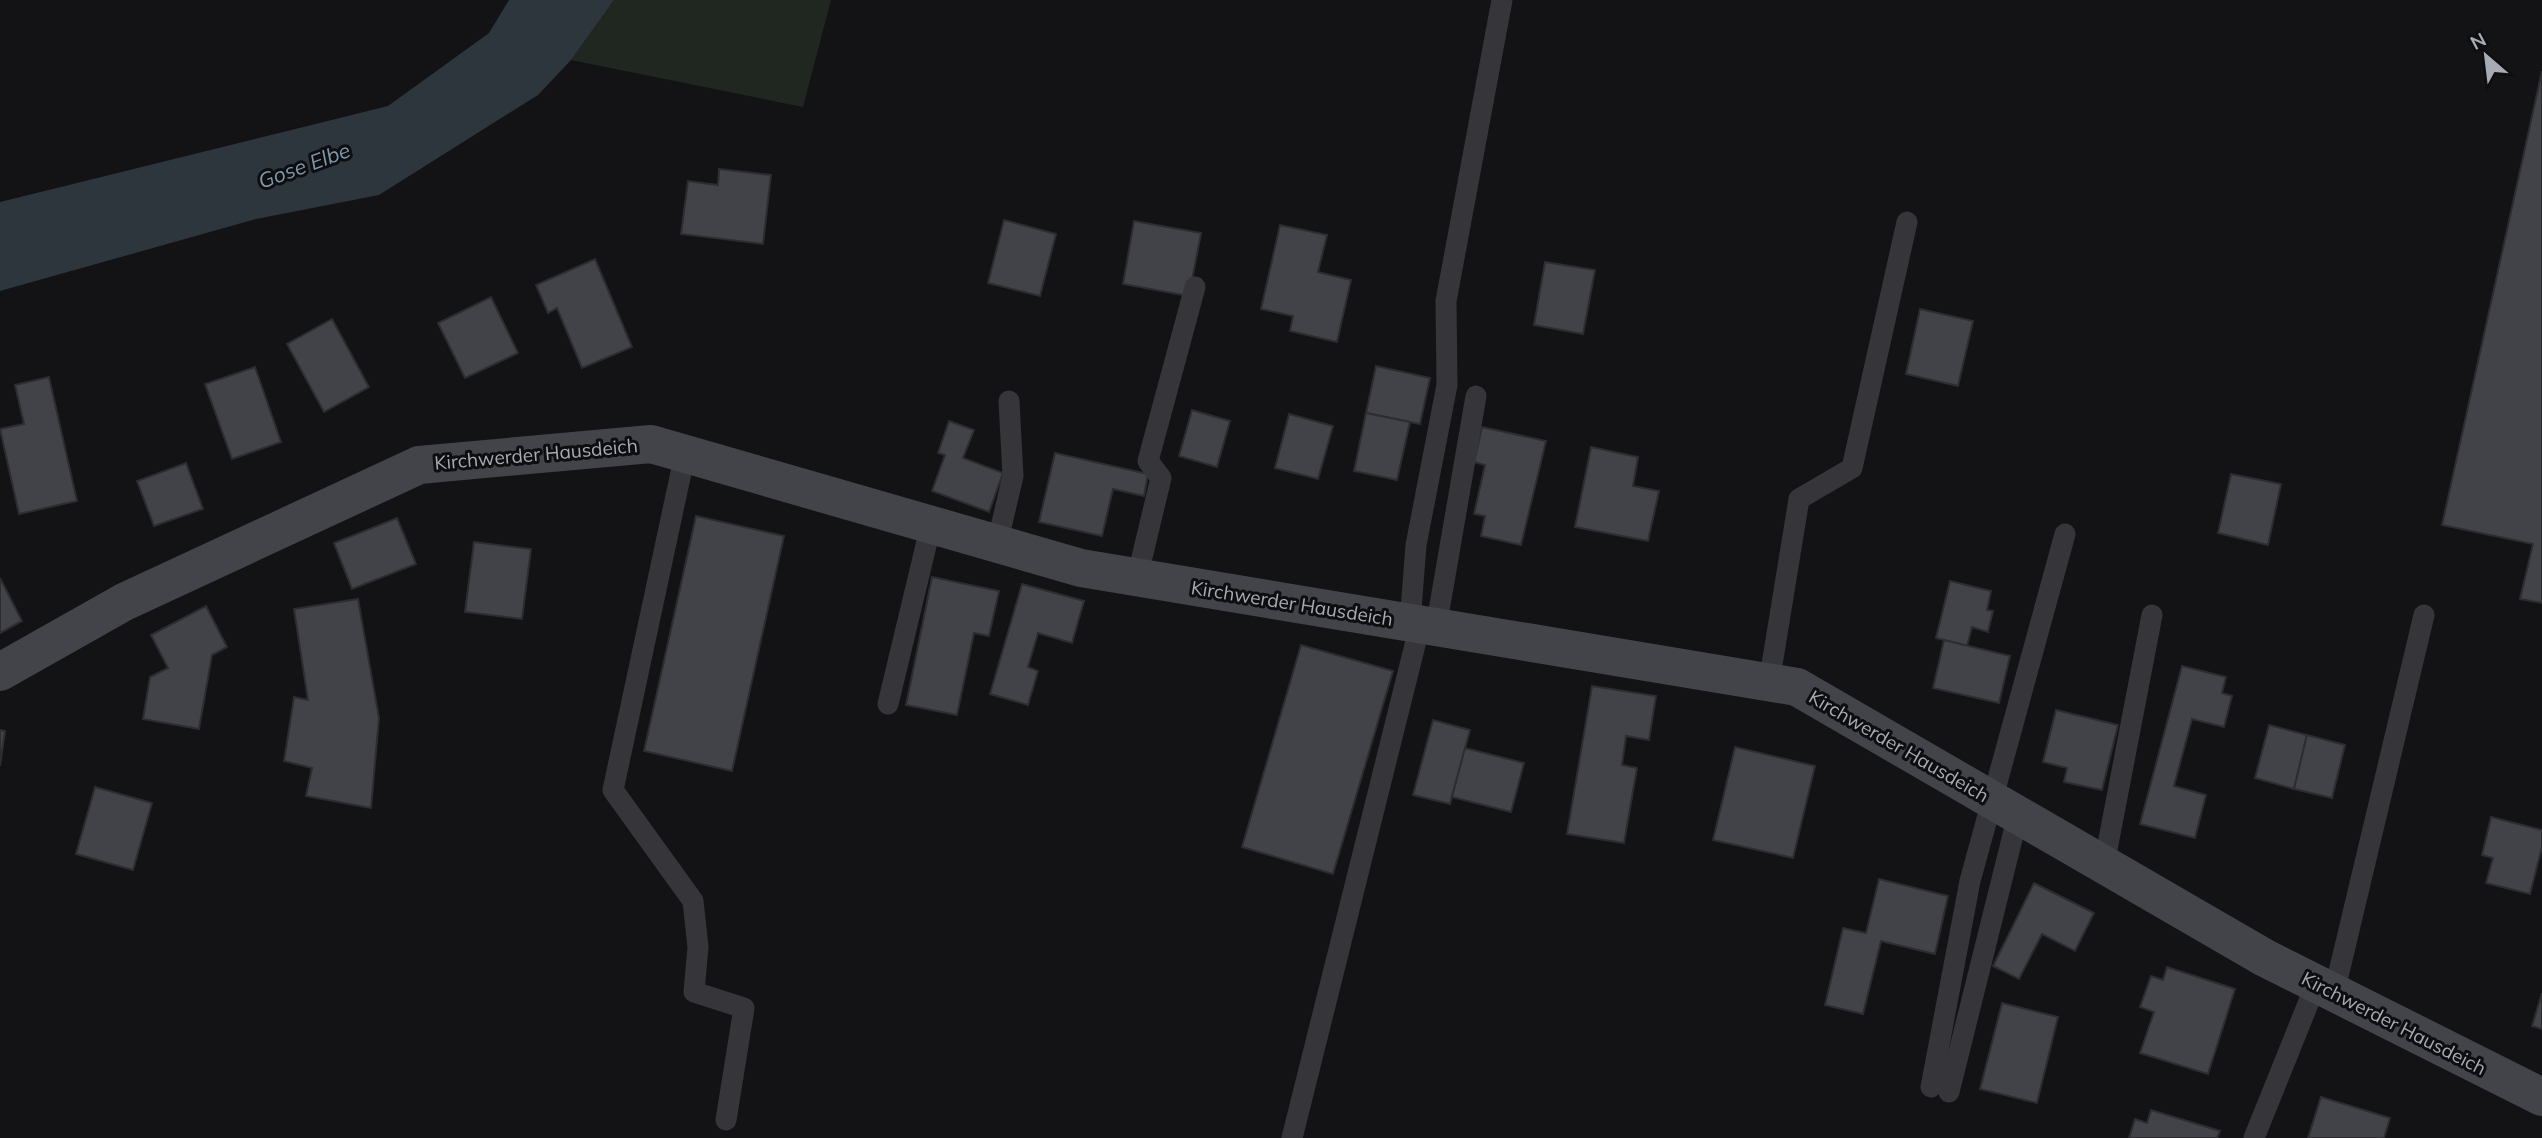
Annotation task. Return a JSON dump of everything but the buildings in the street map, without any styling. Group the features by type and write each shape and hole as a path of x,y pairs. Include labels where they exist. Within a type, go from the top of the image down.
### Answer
{"street":[{"name":"Kirchwerder Hausdeich","path":"0,672 124,602 419,465 651,444 1081,568 1797,687 2265,958 2542,1097"}],"lane":[{"path":"1422,625 1416,545 1447,386 1446,301 1502,0"},
{"path":"1769,683 1799,499 1852,468 1908,222"},
{"path":"1137,578 1161,478 1148,461 1195,287"},
{"path":"1292,1138 1422,625 1476,396"},
{"path":"997,544 1013,476 1009,401"},
{"path":"685,454 614,790 693,901 698,947 694,992 744,1008 726,1120"},
{"path":"888,704 931,525"},
{"path":"2005,808 1970,881 1940,1090 2005,808 2065,534"},
{"path":"2104,865 2152,615"},
{"path":"2254,1138 2325,988 2424,615"}],"shaded area":[{"path":"614,0 831,0 803,107 571,60"}],"water":[{"name":"Gose Elbe","path":"509,0 614,0 571,60 538,95 379,195 256,219 0,291 0,202 388,106 489,33"}]}
